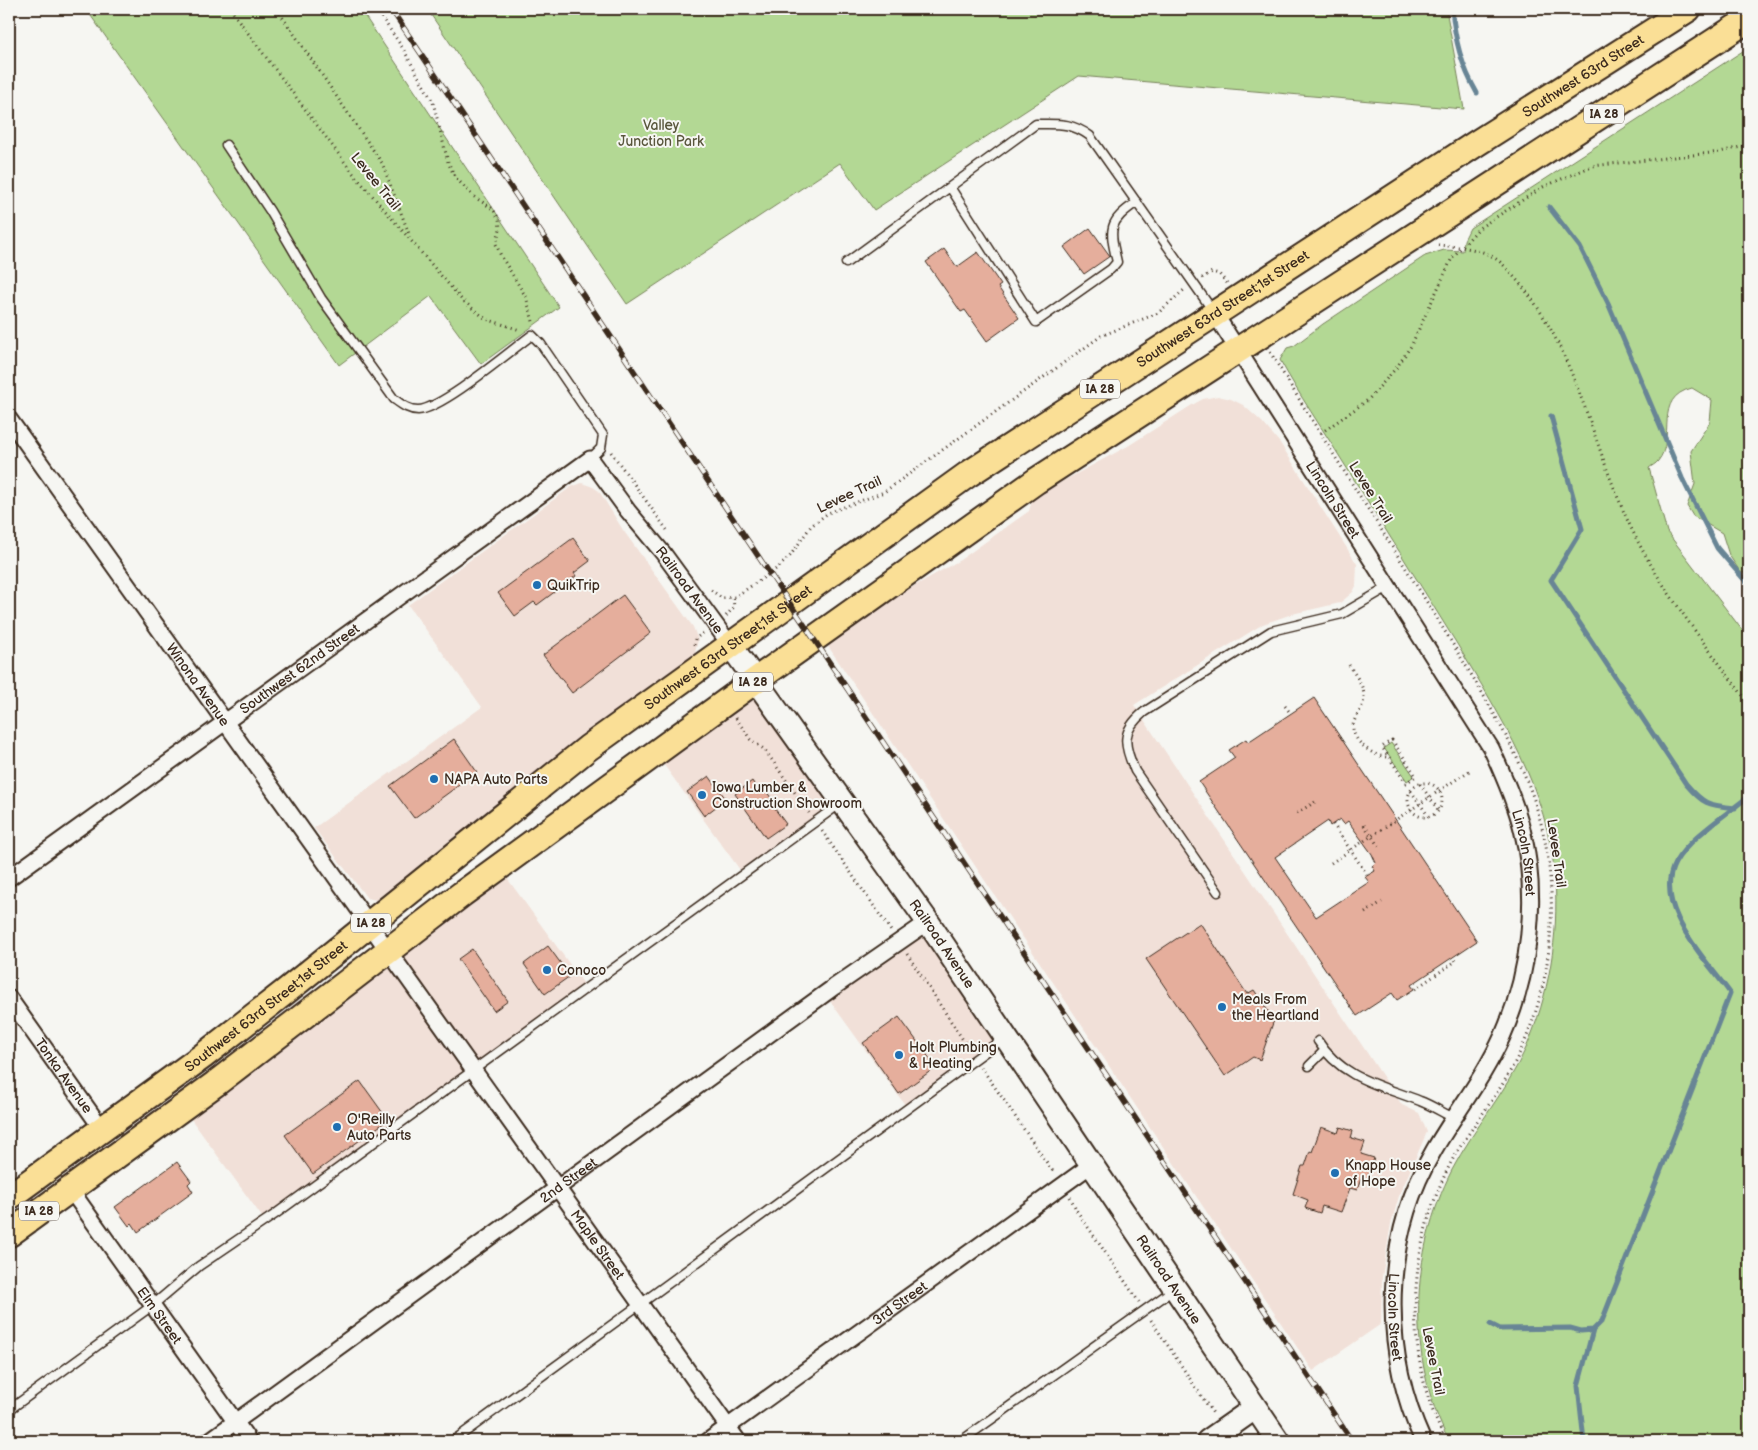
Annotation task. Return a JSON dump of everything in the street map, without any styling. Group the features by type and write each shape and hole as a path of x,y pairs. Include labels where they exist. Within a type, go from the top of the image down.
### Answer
{"main road":[{"name":"Southwest 63rd Street","path":"1477,143 1688,9"},
{"name":"IA 28","path":"9,1234 238,1067 388,950 756,680 1036,481 1749,19"},
{"name":"Southwest 63rd Street;1st Street","path":"9,1196 202,1056 370,924 588,748 967,475 1477,143"},
{"name":"Railroad Avenue","path":"731,646 928,922 1278,1441"},
{"path":"1208,1441 1255,1408"}],"street":[{"name":"Lincoln Street","path":"1216,314 1491,748 1505,779 1522,830 1528,875 1530,919 1520,981 1512,1010 1493,1053 1433,1151 1404,1219 1393,1289 1392,1318 1398,1365 1408,1409 1422,1441"},
{"name":"Winona Avenue","path":"9,419 388,950"},
{"name":"Railroad Avenue","path":"590,459 619,500 663,552 731,646"},
{"name":"Southwest 62nd Street","path":"9,878 590,459"},
{"name":"2nd Street","path":"209,1441 830,990 928,922"},
{"name":"Maple Street","path":"388,950 738,1441"},
{"name":"Tonka Avenue","path":"9,998 102,1129"},
{"name":"3rd Street","path":"708,1441 1091,1165"},
{"name":"Elm Street","path":"70,1189 249,1441"}],"lane":[{"path":"846,263 1036,124 1064,124 1077,126 1090,136 1216,314"},
{"path":"226,145 270,211 326,306 394,399 406,407 419,410 431,406 471,382 532,335 541,344 598,425 603,441 601,448 590,459"},
{"path":"950,187 1036,322 1111,269 1117,262 1112,235 1113,222 1120,213 1137,202"},
{"path":"1218,892 1135,771 1127,752 1126,735 1132,722 1144,712 1271,631 1342,614 1390,586"},
{"path":"9,1410 153,1306 213,1255 274,1215 842,801"},
{"path":"454,1441 1005,1037"},
{"path":"1318,1041 1324,1051 1347,1071 1363,1080 1422,1101 1454,1118"},
{"path":"1309,1066 1324,1051"},
{"path":"961,1441 1175,1289"}],"path":[{"name":"Levee Trail","path":"230,9 352,172 462,300 476,312 492,321 532,335"},
{"path":"277,9 382,163 412,242"},
{"path":"376,9 402,47 433,102 448,162 455,177 473,196 493,209 499,219 500,229 496,244 526,298 541,344"},
{"path":"1321,434 1368,400 1392,372 1411,346 1452,258 1479,228 1543,187 1592,166 1720,152 1749,145"},
{"path":"1435,245 1474,249 1493,257 1525,289 1543,315 1562,353 1626,514 1643,551 1665,587 1749,704"},
{"path":"1207,274 1212,272 1219,274 1228,284"},
{"name":"Levee Trail","path":"733,598 785,562 811,526 828,513 884,492 1101,336 1158,313 1183,291"},
{"name":"Levee Trail","path":"1278,366 1441,624 1519,758 1540,813 1549,866 1551,918 1548,953 1542,988 1532,1018 1512,1068 1454,1158 1435,1200 1421,1246 1416,1294 1418,1347 1429,1399 1446,1441"},
{"path":"603,441 668,532"},
{"path":"709,588 722,598 733,598 734,607 726,616"},
{"path":"1349,665 1362,686 1364,696 1361,711 1354,724 1354,733 1369,751 1381,758 1389,757"},
{"path":"1285,706 1291,714"},
{"path":"1392,740 1416,776 1411,780 1406,783 1382,747 1392,740"},
{"path":"1331,863 1472,769"},
{"path":"1411,780 1415,786"},
{"path":"1428,783 1439,791 1442,801 1439,810 1429,817 1420,817 1410,810 1407,799 1411,790 1420,784 1428,783"},
{"path":"1420,784 1439,810"},
{"path":"1411,790 1429,817"},
{"path":"1298,813 1315,802"},
{"path":"1333,824 1368,876"},
{"path":"1364,824 1379,846"},
{"path":"1364,913 1382,902"},
{"path":"1415,988 1456,961 1454,957"},
{"path":"1747,1441 1749,1435"}],"shaded area":[{"path":"1218,396 1231,399 1243,405 1262,422 1280,443 1357,564 1356,586 1353,592 1340,603 1292,614 1263,624 1134,705 1402,1105 1419,1113 1427,1132 1399,1196 1391,1224 1382,1277 1381,1324 1313,1371 826,643 879,606 960,560 1029,511 1032,501 1039,494 1128,446 1192,405 1203,399"},
{"path":"582,483 599,491 623,530 693,627 698,640 695,653 687,662 548,765 386,896 376,900 367,898 314,828 482,707 408,605 571,487"},
{"path":"756,680 843,801 743,874 656,754"},
{"path":"499,867 587,988 265,1221 183,1108"},
{"path":"928,922 1005,1037 908,1109 825,994"}],"green space":[{"path":"86,9 360,9 559,307 481,364 431,296 339,365"},
{"name":"Valley Junction Park","path":"427,9 1446,9 1464,109 1079,76 874,210 840,163 627,304"},
{"path":"1749,47 1749,573 1741,573 1729,555 1722,533 1693,516 1687,506 1695,484 1691,451 1710,422 1712,400 1692,388 1680,393 1672,400 1667,420 1666,441 1663,452 1657,462 1649,468 1667,532 1749,639 1749,1441 1449,1441 1435,1409 1425,1376 1420,1341 1421,1270 1428,1235 1438,1202 1452,1170 1518,1064 1541,1007 1554,944 1556,900 1551,846 1533,785 1506,728 1457,644 1280,360 1287,348 1294,346 1323,324 1425,256 1444,250 1463,251 1464,240 1470,228"},
{"path":"1391,743 1414,776 1407,781 1384,748"}],"building":[{"path":"1090,228 1110,256 1084,274 1064,247"},
{"path":"944,249 957,267 978,252 1001,285 998,287 1019,318 987,341 965,310 961,312 926,262"},
{"name":"QuikTrip","path":"573,538 590,561 574,573 576,576 537,605 534,602 515,616 498,593"},
{"name":"QuikTrip","path":"623,595 651,633 572,693 543,655"},
{"path":"1314,698 1477,941 1411,985 1414,989 1397,1000 1392,993 1357,1016 1199,782 1235,758 1229,750 1246,739 1248,742","holes":["1340,819 1344,824 1348,821 1372,854 1376,863 1372,866 1375,871 1365,877 1369,882 1316,917 1275,857 1328,821 1330,826"]},
{"name":"NAPA Auto Parts","path":"454,739 477,772 414,818 390,786"},
{"name":"Iowa Lumber & Construction Showroom","path":"709,776 726,799 704,816 687,792"},
{"path":"752,781 758,790 763,787 775,803 772,805 786,824 766,838 735,794"},
{"name":"Meals From the Heartland","path":"1200,923 1247,994 1254,990 1274,1020 1260,1060 1253,1057 1225,1076 1146,959"},
{"name":"Conoco","path":"548,946 570,976 545,994 524,964"},
{"path":"472,949 508,1001 494,1011 458,959"},
{"name":"Holt Plumbing & Heating","path":"899,1017 936,1067 899,1094 863,1043"},
{"name":"O'Reilly Auto Parts","path":"360,1081 388,1120 313,1174 285,1135"},
{"name":"Knapp House of Hope","path":"1321,1127 1338,1133 1340,1127 1353,1131 1351,1138 1365,1142 1361,1154 1374,1158 1367,1181 1361,1179 1357,1190 1350,1188 1341,1212 1322,1206 1320,1213 1305,1208 1308,1200 1293,1194 1302,1166 1305,1166 1310,1151 1312,1152"},
{"path":"177,1162 191,1181 188,1184 193,1192 138,1232 132,1223 129,1226 115,1207"}],"waterway":[{"path":"1452,9 1460,52 1477,93"},
{"path":"1549,207 1580,247 1608,303 1682,478 1717,548 1749,585"},
{"path":"1551,416 1582,529 1551,580 1686,784 1697,796 1707,803 1735,808"},
{"path":"1490,1324 1500,1329 1570,1328 1581,1331 1593,1330 1602,1321 1730,993 1685,931 1676,914 1671,897 1670,880 1675,863 1689,845 1749,796"},
{"path":"1584,1441 1578,1386 1593,1330"}],"railway":[{"path":"391,9 1352,1441"}],"place":[{"name":"QuikTrip","path":"537,585"},
{"name":"NAPA Auto Parts","path":"434,779"},
{"name":"Iowa Lumber & Construction Showroom","path":"702,795"},
{"name":"Conoco","path":"547,970"},
{"name":"Meals From the Heartland","path":"1222,1007"},
{"name":"Holt Plumbing & Heating","path":"899,1055"},
{"name":"O'Reilly Auto Parts","path":"337,1127"},
{"name":"Knapp House of Hope","path":"1335,1173"}]}
